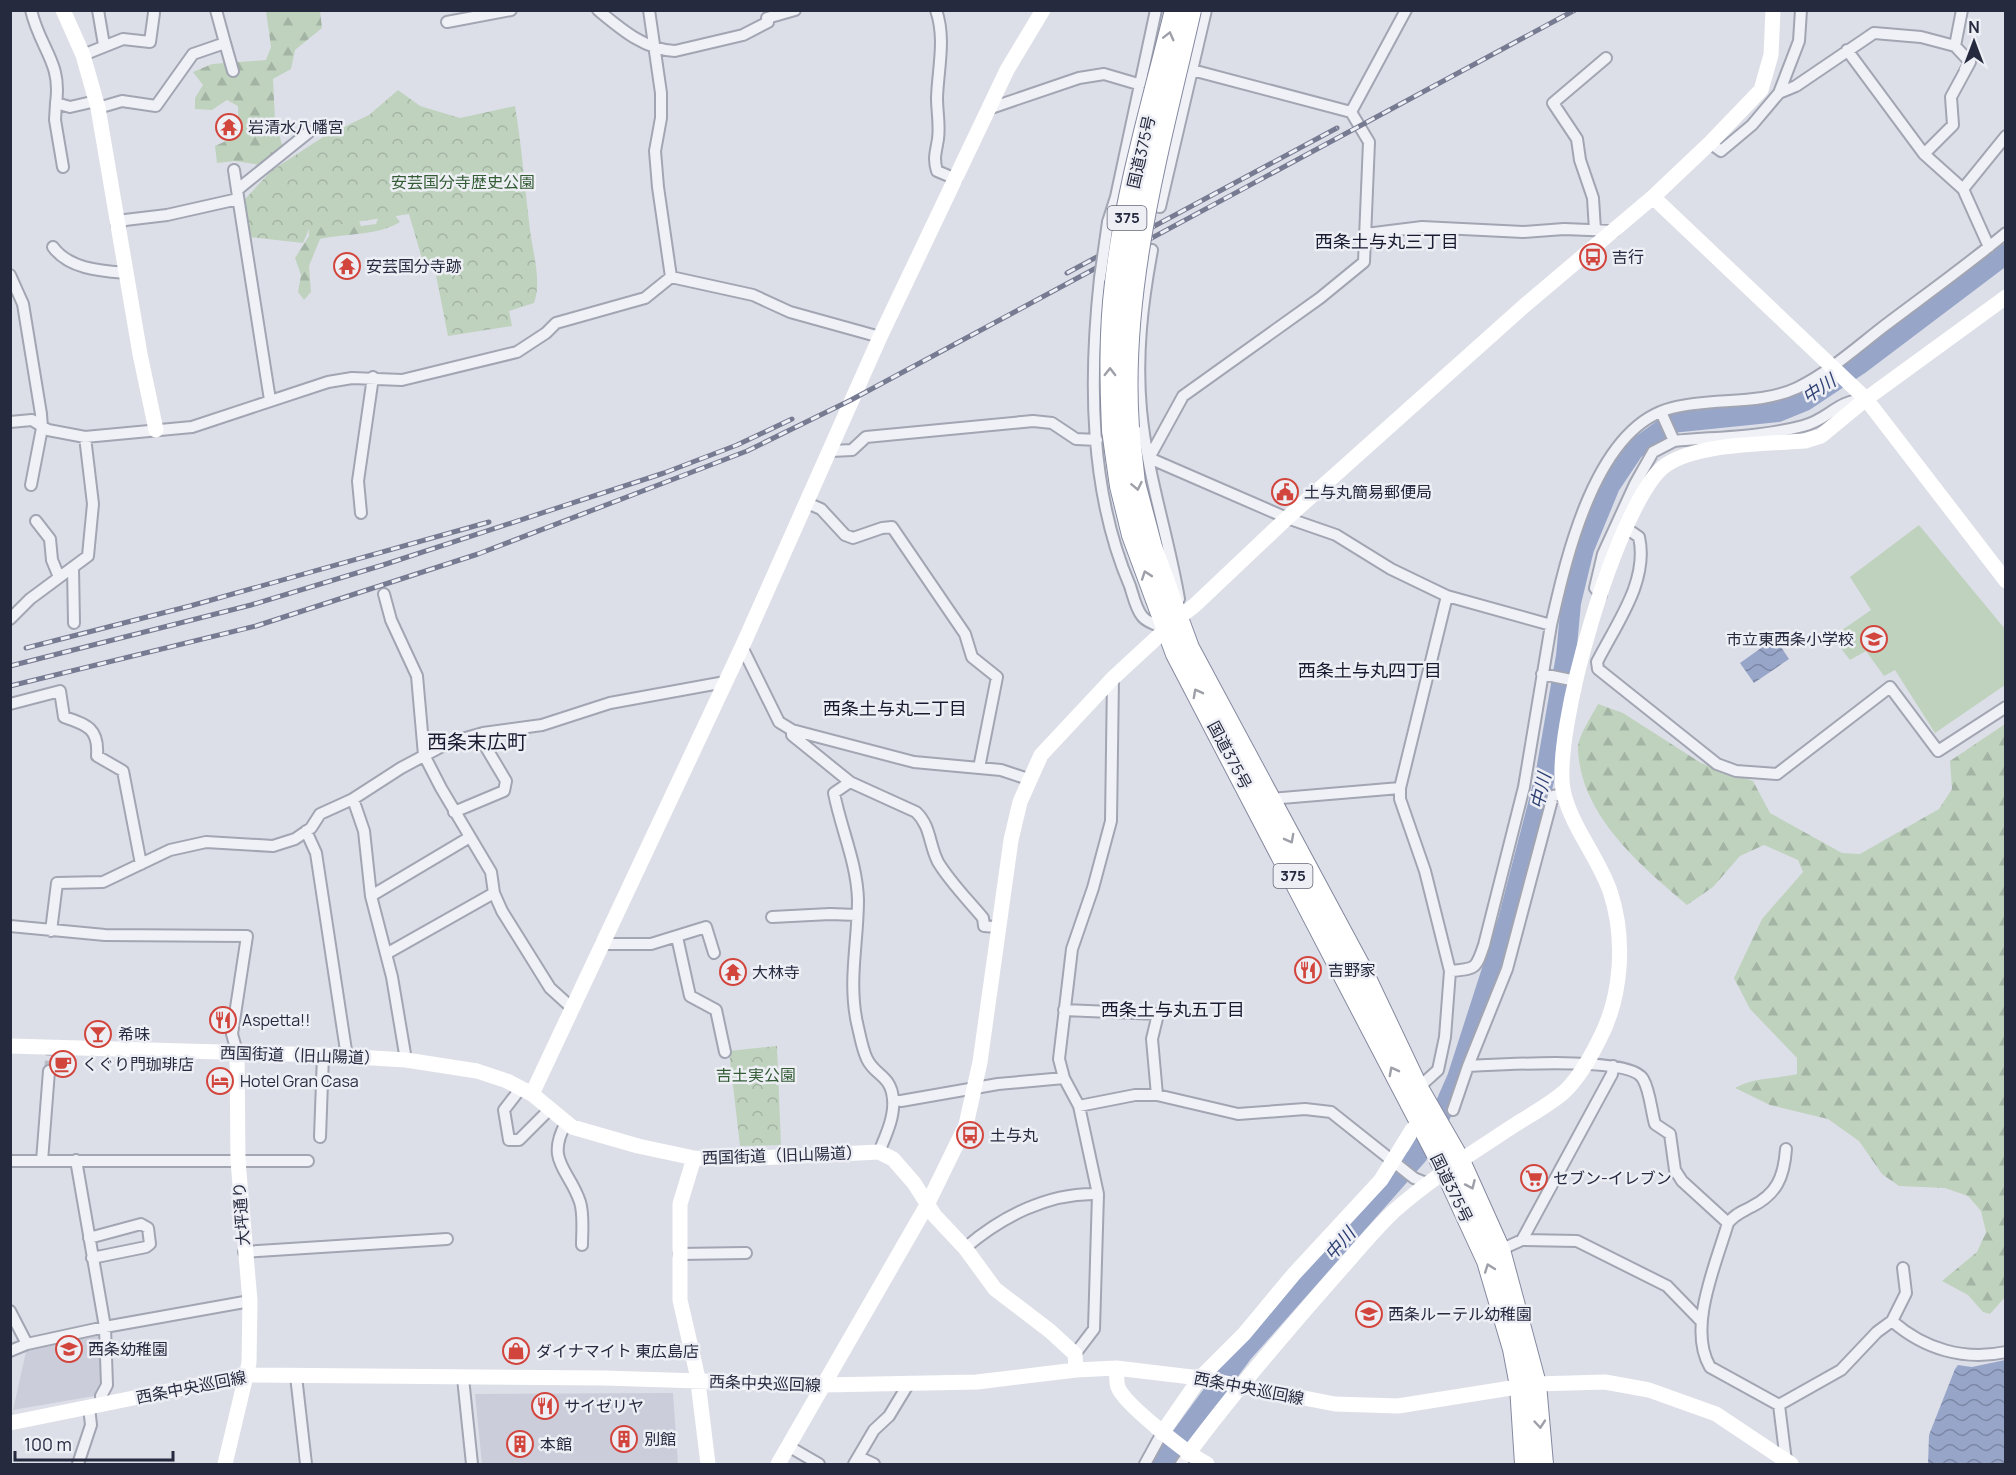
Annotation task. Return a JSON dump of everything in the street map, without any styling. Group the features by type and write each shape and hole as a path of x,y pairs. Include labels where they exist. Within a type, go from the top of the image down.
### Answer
{"highway":[{"name":"国道375号","path":"1175,10 1130,201 1115,281 1110,384 1112,433 1120,486 1132,535 1172,624 1362,970 1421,1092 1439,1141 1500,1250 1543,1464"},
{"name":"国道375号","path":"1112,433 1125,383 1134,282 1149,199 1191,10"},
{"name":"国道375号","path":"1172,624 1176,654 1420,1123 1439,1141"},
{"name":"国道375号","path":"1453,1166 1528,1385 1525,1464"}],"street":[{"path":"31,10 43,45 54,64 59,82 55,120 63,168"},
{"path":"63,10 83,55 97,104 117,225 156,430"},
{"path":"98,10 104,45"},
{"path":"216,10 233,71"},
{"path":"447,22 511,10"},
{"path":"598,10 628,35 654,47 675,51 742,35 768,22 767,18 795,10"},
{"path":"649,10 661,93 661,118 655,151 656,169 671,278"},
{"path":"936,10 941,26 942,44 937,96 938,139 934,159 937,171 956,179"},
{"path":"550,1109 519,1140 510,1140 504,1110 527,1091 572,1008 725,682 831,451 880,337 988,109 1043,10"},
{"path":"831,451 852,450 866,437 1033,421 1052,423 1076,439 1112,433 1095,412 1095,320 1108,222 1116,197 1138,84 1156,10"},
{"path":"1116,197 1160,207 1206,10"},
{"path":"1351,112 1406,10"},
{"path":"778,1464 927,1205 966,1125 975,1089 1011,840 1029,779 1041,755 1059,733 1113,678 1287,518 1524,306 1653,198 1710,143 1761,90 1771,55 1773,10"},
{"path":"1710,143 1720,151 1752,125 1779,93 1799,41 1801,10"},
{"path":"1955,46 1962,10"},
{"path":"83,55 123,39 150,42 154,13"},
{"path":"1779,93 1796,86 1874,33 1921,38 1955,46 1970,62 1951,97 1953,125 1924,154"},
{"path":"56,103 70,108 122,101 156,106 194,54 225,43"},
{"path":"1847,50 1924,154 1963,189 1989,247"},
{"path":"1596,230 1593,198 1580,160 1577,139 1553,103 1605,58"},
{"path":"988,109 1079,78 1104,75 1138,84 1192,70 1351,112 1357,118 1369,141 1364,262 1320,298 1183,396 1149,458"},
{"path":"117,225 124,220 167,215 237,195 309,132"},
{"path":"1963,189 2006,136"},
{"path":"234,170 270,400"},
{"path":"1653,198 1866,399 2006,581"},
{"path":"1366,234 1422,227 1523,231 1614,231"},
{"path":"1450,970 1471,969 1477,965 1484,945 1524,787 1542,674 1564,567 1581,513 1615,451 1642,423 1680,406 1747,400 1784,393 1815,378 2006,233"},
{"path":"53,247 61,258 76,264 102,271 126,273"},
{"path":"1152,250 1140,320 1141,410 1178,591 1172,624"},
{"path":"10,275 23,304 42,428 31,485"},
{"path":"10,422 33,420 42,428 85,437 192,427 328,382 373,377 402,380 517,352 546,333 556,323 645,298 671,278 753,295 790,312 880,337"},
{"path":"1185,1456 1236,1386 1420,1180 1453,1166 1565,1091 1598,1042 1614,1002 1619,958 1618,939 1610,891 1574,820 1564,794 1561,773 1562,752 1573,680 1600,595 1626,528 1650,483 1666,465 1696,454 1805,441 1821,436 1866,399 2006,297"},
{"path":"1095,320 1140,320"},
{"path":"361,513 358,481 373,377"},
{"path":"1600,595 1595,588 1603,554 1635,484 1653,452 1673,439 1786,431 1815,423 1848,400 1866,399"},
{"path":"1095,412 1141,410"},
{"path":"1661,413 1673,439"},
{"path":"10,620 59,577 88,556 93,504 85,437"},
{"path":"1149,458 1287,518 1336,535 1391,569 1448,596 1551,625"},
{"path":"807,503 821,509 845,535 853,537 892,527 965,634 972,657 997,677 979,768"},
{"path":"36,521 50,539 52,560 59,577"},
{"path":"1626,528 1638,537 1642,550 1640,577 1597,662 1598,669 1718,764 1736,771 1777,774 1890,687 1938,751 2006,706"},
{"path":"74,567 74,623"},
{"path":"384,594 391,620 417,676 424,755 454,812 491,872 494,893 502,911 550,988 572,1008"},
{"path":"1421,1092 1438,1070 1445,1037 1450,970 1425,871 1400,799 1400,788 1448,596"},
{"path":"741,647 779,722 792,730 914,762 1001,770 1029,779"},
{"path":"1542,674 1573,680"},
{"path":"1076,1370 1076,1354 1094,1329 1098,1194 1078,1106 1064,1078 1059,1059 1072,949 1093,888 1111,821 1113,678"},
{"path":"51,931 57,883 103,882 170,850 195,843 217,841 273,846 295,839 306,831 320,814 353,799 424,755 448,743 483,733 542,725 609,703 725,682"},
{"path":"10,704 60,691 64,717 88,725 98,741 97,756 123,771 141,864"},
{"path":"792,730 792,735 850,782 916,812 924,819 933,852 940,866 983,918 984,926 997,927"},
{"path":"454,812 504,791 506,781 484,744 483,733"},
{"path":"850,782 834,793 841,828 855,867 857,915 851,981 857,1022 867,1061 888,1079 893,1099 892,1115 879,1152"},
{"path":"1269,800 1400,788"},
{"path":"1454,1110 1468,1066 1507,969 1553,796 1564,794"},
{"path":"353,799 364,831 371,896 386,954 406,1060"},
{"path":"306,831 316,853 347,1056"},
{"path":"371,896 470,837"},
{"path":"386,954 494,893"},
{"path":"772,917 857,915"},
{"path":"10,926 105,935 247,936 232,1034 237,1052"},
{"path":"602,944 651,944 706,927 714,953"},
{"path":"677,937 690,996 716,1010 724,1052"},
{"path":"1064,1010 1158,1014 1152,1039 1157,1095"},
{"name":"西国街道（旧山陽道）","path":"10,1046 323,1055 406,1060 477,1071 527,1091 572,1127 638,1146 694,1158 738,1159 879,1152 893,1159 907,1175 927,1205 965,1248 995,1289 1076,1354"},
{"name":"大坪通り","path":"225,1464 247,1375 250,1301 238,1161 237,1052"},
{"path":"320,1137 323,1055"},
{"path":"1468,1066 1585,1064 1633,1070 1643,1078 1655,1124 1670,1134 1675,1170 1682,1181 1728,1222"},
{"path":"1522,1240 1612,1074 1613,1066"},
{"path":"42,1161 49,1071"},
{"path":"893,1099 901,1101 1064,1078"},
{"path":"1078,1106 1135,1095 1157,1095 1238,1114 1305,1109 1331,1112 1420,1180"},
{"path":"566,1123 557,1150 558,1163 581,1205 582,1245"},
{"path":"1144,1464 1202,1379 1244,1334 1294,1274 1381,1180 1395,1161 1412,1130 1420,1123"},
{"path":"1779,1405 1710,1367 1706,1359 1700,1320 1728,1222 1734,1215 1769,1197 1782,1176 1786,1149"},
{"path":"694,1158 680,1204 680,1300 698,1381 708,1464"},
{"path":"76,1160 105,1327 107,1385 95,1406 78,1464"},
{"path":"10,1161 308,1161"},
{"path":"965,1248 989,1227 1012,1215 1056,1198 1078,1193 1098,1194"},
{"path":"89,1238 141,1224 148,1228 150,1240 150,1244 146,1247 92,1258"},
{"path":"244,1252 447,1239"},
{"path":"1500,1250 1522,1240 1577,1241 1667,1286 1700,1320"},
{"path":"679,1254 746,1253"},
{"path":"1779,1405 1841,1370 1877,1332 1893,1322 1906,1293 1903,1268"},
{"path":"10,1351 27,1344 105,1327 250,1301"},
{"path":"10,1311 27,1344"},
{"path":"1893,1322 1909,1335 1958,1355 1988,1356 2006,1352"},
{"path":"1116,1368 1118,1389 1185,1456 1207,1464"},
{"name":"西条中央巡回線","path":"10,1424 247,1375 698,1381 823,1385 977,1382 1076,1370 1116,1368 1202,1379 1335,1404 1398,1406 1528,1385 1605,1382 1649,1390 1716,1414 1789,1463"},
{"path":"296,1376 306,1464"},
{"path":"463,1378 472,1464"},
{"path":"874,1464 857,1461 874,1430 896,1406 909,1383"},
{"path":"1779,1405 1789,1463"},
{"path":"788,1446 819,1464"}],"shaded area":[{"path":"103,1331 104,1383 100,1395 13,1410 27,1347"},
{"path":"673,1393 678,1464 482,1464 475,1394"}],"green space":[{"path":"266,11 320,11 322,28 295,50 291,69 273,79 275,120 285,155 268,166 235,161 217,163 215,146 239,135 238,106 227,100 212,110 195,109 195,98 203,85 193,72 212,64 266,60 271,47"},
{"name":"安芸国分寺歴史公園","path":"398,90 420,106 460,118 515,106 537,286 534,303 509,311 512,326 448,336 435,270 423,262 409,214 309,229 303,243 249,237 245,199 271,171 323,137 369,115"},
{"path":"349,196 361,226 376,224 380,213 394,214 400,222 382,230 320,239 309,266 311,292 304,300 298,292 301,275 295,258 309,236 309,222"},
{"path":"1919,525 2005,629 2005,685 1935,733 1895,670 1884,676 1866,651 1850,660 1832,637 1871,610 1850,577"},
{"path":"1598,704 1623,713 1701,763 1753,781 1770,813 1842,853 1860,854 1939,809 1952,789 1950,761 2005,724 2006,1296 1990,1314 1983,1312 1968,1295 1942,1281 1977,1252 1986,1232 1981,1211 1968,1196 1945,1188 1899,1186 1882,1174 1859,1141 1828,1119 1770,1105 1735,1088 1757,1080 1797,1074 1797,1058 1750,1009 1734,978 1762,919 1803,872 1798,860 1764,845 1740,856 1713,887 1687,905 1651,874 1616,838 1590,797 1582,774 1578,745"},
{"name":"吉土実公園","path":"777,1046 781,1145 740,1146 729,1051"}],"water":[{"path":"1775,638 1789,659 1754,683 1740,663"},
{"path":"2005,1360 2005,1464 1928,1464 1929,1435 1955,1369 1958,1365 1972,1367"}],"waterway":[{"name":"中川","path":"1161,1464 1242,1354 1417,1156 1438,1121 1457,1078 1508,920 1545,777 1566,656 1571,603 1584,549 1610,486 1634,450 1671,423 1778,412 1805,401 1859,365 2006,254"}],"tunnel":[{"path":"49,1071 51,1049"}],"railway":[{"path":"10,686 256,626 478,554 747,451 851,400 1575,10"},
{"path":"1067,273 1337,128"},
{"path":"10,666 251,605 383,565 664,473 737,445 792,419"},
{"path":"26,648 190,606 489,522"}],"place":[{"name":"岩清水八幡宮","path":"229,127"},
{"name":"吉行","path":"1593,257"},
{"name":"安芸国分寺跡","path":"347,266"},
{"name":"土与丸簡易郵便局","path":"1285,492"},
{"name":"市立東西条小学校","path":"1874,639"},
{"name":"吉野家","path":"1308,970"},
{"name":"大林寺","path":"733,972"},
{"name":"Aspetta!!","path":"223,1020"},
{"name":"希味","path":"98,1034"},
{"name":"くぐり門珈琲店","path":"63,1064"},
{"name":"Hotel Gran Casa","path":"220,1081"},
{"name":"土与丸","path":"970,1135"},
{"name":"セブン-イレブン","path":"1534,1178"},
{"name":"西条ルーテル幼稚園","path":"1369,1314"},
{"name":"西条幼稚園","path":"69,1349"},
{"name":"ダイナマイト 東広島店","path":"516,1351"},
{"name":"サイゼリヤ","path":"545,1406"},
{"name":"別館","path":"624,1439"},
{"name":"本館","path":"520,1444"}],"district":[{"name":"西条土与丸三丁目","path":"1387,242"},
{"name":"西条土与丸四丁目","path":"1370,671"},
{"name":"西条土与丸二丁目","path":"895,709"},
{"name":"西条末広町","path":"477,742"},
{"name":"西条土与丸五丁目","path":"1173,1010"}]}
